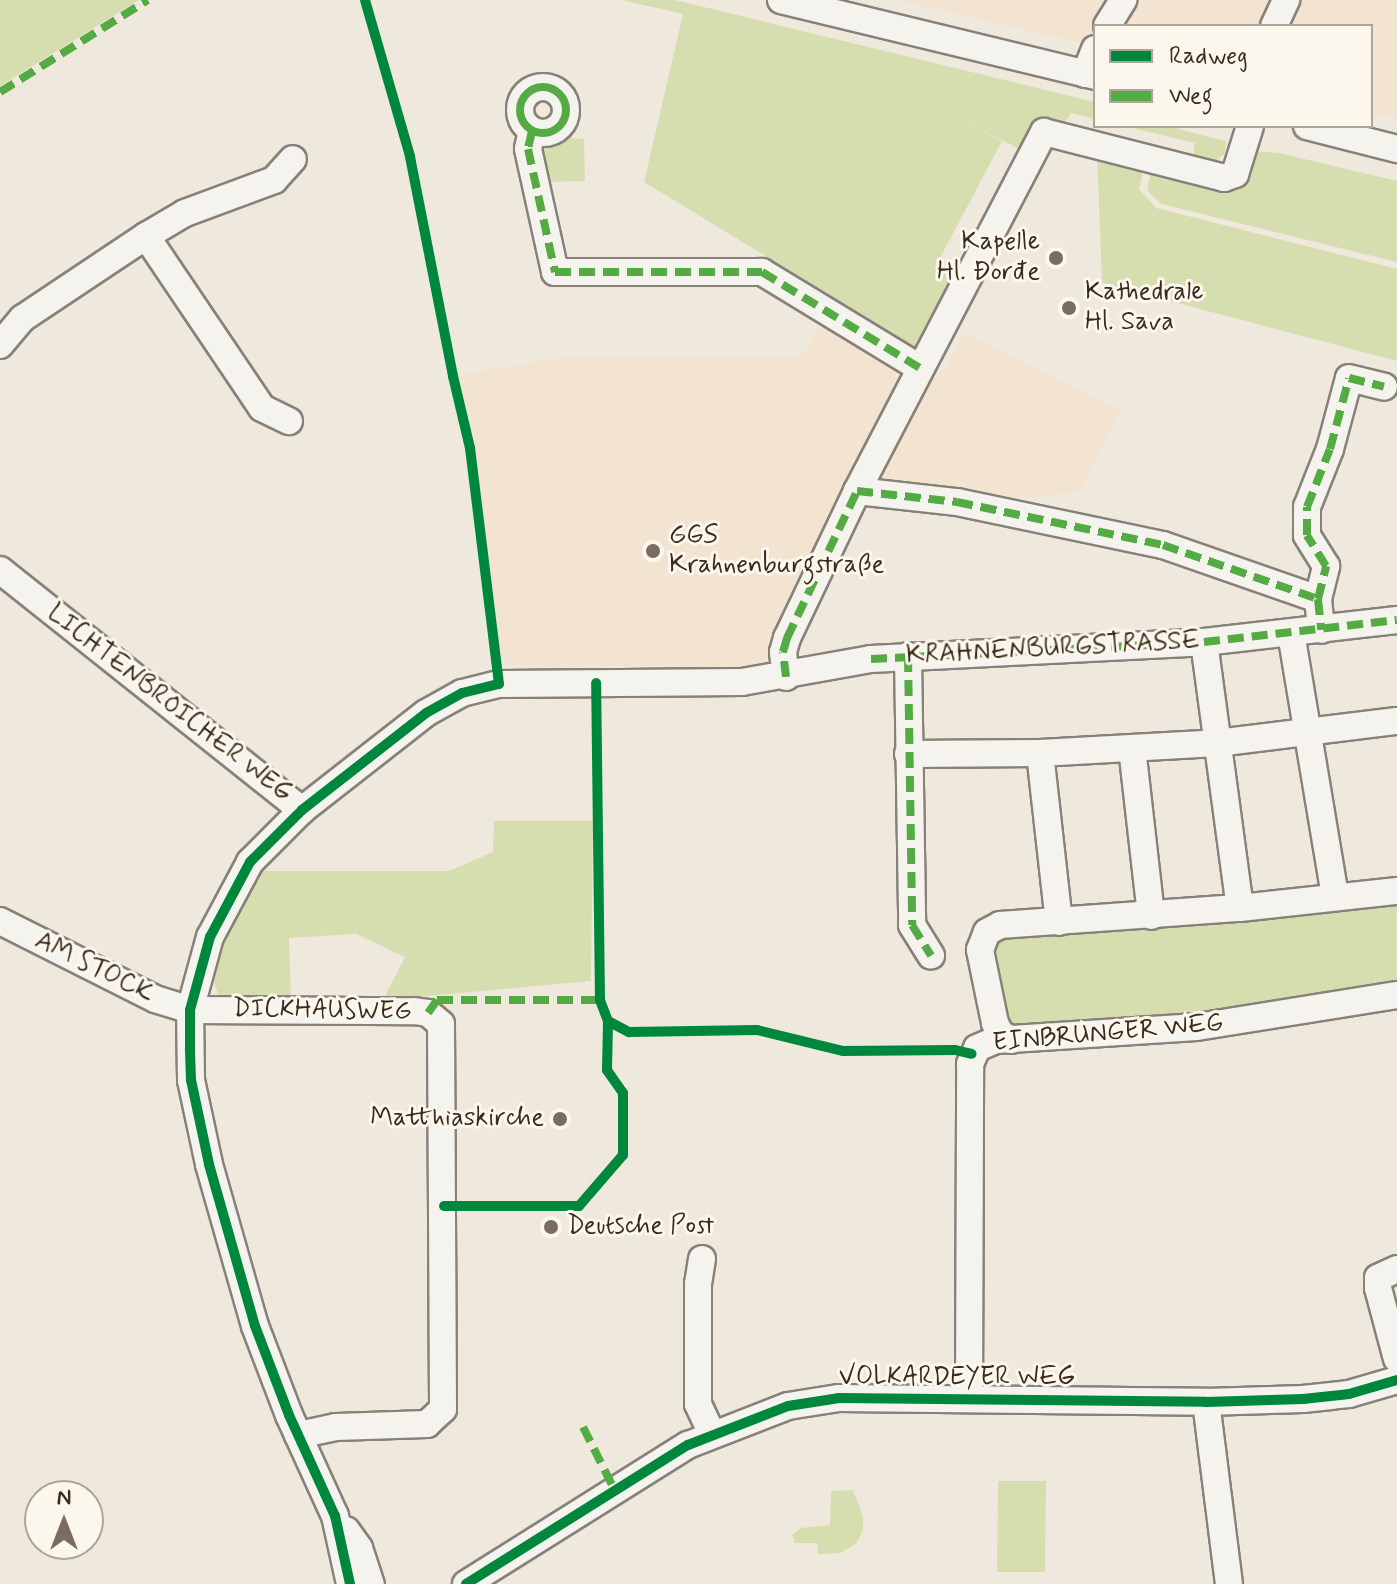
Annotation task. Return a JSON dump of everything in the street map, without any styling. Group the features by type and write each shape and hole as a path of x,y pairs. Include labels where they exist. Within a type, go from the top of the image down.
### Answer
{"street":[{"path":"781,0 1090,75"},
{"path":"1108,24 1123,0"},
{"path":"1275,24 1286,0"},
{"path":"786,677 783,652 787,638 857,491 1044,132 1224,178 1235,174 1249,128"},
{"path":"1315,128 1397,149"},
{"path":"532,131 528,149 555,272 762,272 920,368"},
{"path":"0,345 23,318 146,236 185,213 274,180 293,159"},
{"path":"146,236 262,408 289,421"},
{"path":"1321,630 1318,599 1326,566 1307,535 1307,507 1330,449 1349,378 1384,387"},
{"path":"857,491 957,502 1147,542 1318,599"},
{"name":"LICHTENBROICHER WEG","path":"0,570 302,810 250,862 210,937 190,1010 191,1080 209,1164 255,1326 298,1435 335,1516 350,1584"},
{"name":"KRAHNENBURGSTRASSE","path":"302,810 426,713 474,690 499,684 742,682 786,677 871,659 1204,642 1397,620"},
{"path":"1291,633 1335,897"},
{"path":"1204,642 1240,908"},
{"path":"908,656 912,925 931,955"},
{"path":"908,754 1040,753 1217,743 1397,723"},
{"path":"1132,748 1151,916"},
{"path":"1040,753 1059,922"},
{"path":"1011,1040 1000,1033 995,1023 980,950 987,932 1000,925 1151,916 1397,891"},
{"name":"AM STOCK","path":"0,921 155,999 190,1010"},
{"name":"EINBRUNGER WEG","path":"969,1398 970,1064 977,1048 987,1041 1184,1029 1397,995"},
{"name":"DICKHAUSWEG","path":"190,1010 414,1011 436,1018 443,1032 443,1409 427,1424 336,1427 298,1435"},
{"path":"702,1259 698,1284 698,1404 712,1434"},
{"path":"1397,1269 1378,1278 1397,1359"},
{"name":"VOLKARDEYER WEG","path":"466,1584 688,1445 788,1406 839,1398 1206,1402 1349,1394 1397,1380"},
{"path":"1206,1402 1229,1584"},
{"name":"LICHTENBROICHER WEG","path":"335,1516 359,1548 371,1584"}],"shaded area":[{"path":"898,0 1397,0 1397,119 1373,113 1373,24 1093,24 1093,46"},
{"name":"GGS Krahnenburgstraße","path":"823,322 905,370 905,377 763,664 753,667 508,665 499,655 475,446 457,375 564,357 793,357 803,353"},
{"path":"964,332 1121,410 1080,492 997,500 876,482 928,374 940,380"}],"green space":[{"path":"0,0 139,0 0,86"},
{"path":"622,0 675,0 1093,102 1093,118 1071,113 1064,123 1044,118 1025,152 963,120 1002,141 940,258 962,270 920,350 644,182 683,14"},
{"path":"1132,128 1175,128 1226,141 1225,153 1216,161 1193,155 1195,143"},
{"path":"570,138 584,139 585,181 544,182 539,152 542,147"},
{"path":"1252,151 1279,153 1397,181 1397,262 1161,204 1147,190 1152,167 1243,188"},
{"path":"1097,152 1144,165 1139,189 1156,208 1397,269 1397,361 1102,283"},
{"path":"494,821 593,821 591,981 383,1000 405,957 356,934 289,938 291,1002 219,997 212,977 232,922 263,871 449,871 493,852"},
{"path":"1397,891 1397,996 1322,1008 1000,1032 983,938"},
{"path":"998,1481 1046,1481 1045,1572 997,1572"},
{"path":"853,1490 863,1516 863,1530 856,1544 840,1553 818,1554 817,1543 795,1543 792,1535 801,1528 830,1525 831,1491"}],"marked path":[{"path":"0,92 148,0"},
{"path":"543,87 559,94 566,110 559,126 543,133 527,126 520,110 527,94 543,87"},
{"path":"532,131 528,149 555,272 762,272 920,368"},
{"path":"1318,599 1326,566 1307,535 1307,507 1330,449 1349,378 1384,387"},
{"path":"786,677 783,652 787,638 857,491 957,502 1163,545 1318,599 1321,630"},
{"path":"871,659 1204,642 1397,620"},
{"path":"908,656 912,925 931,955"},
{"path":"428,1013 437,1000 600,1000"},
{"path":"583,1427 615,1491"}],"cycle path":[{"path":"350,1584 335,1516 289,1415 255,1326 209,1164 191,1080 190,1010 210,937 250,862 302,810 426,713 462,693 499,684 470,448 410,156 365,0"},
{"path":"444,1206 579,1206 623,1155 623,1093 607,1070 608,1021 600,1000 596,683"},
{"path":"608,1021 629,1032 757,1030 843,1051 955,1050 972,1054"},
{"path":"466,1584 688,1445 788,1406 839,1398 1206,1402 1303,1399 1349,1394 1397,1380"}],"place":[{"name":"Kapelle Hl. Đorđe","path":"1056,258"},
{"name":"Kathedrale Hl. Sava","path":"1069,308"},
{"name":"GGS Krahnenburgstraße","path":"653,551"},
{"name":"Matthiaskirche","path":"560,1119"},
{"name":"Deutsche Post","path":"551,1227"}]}
